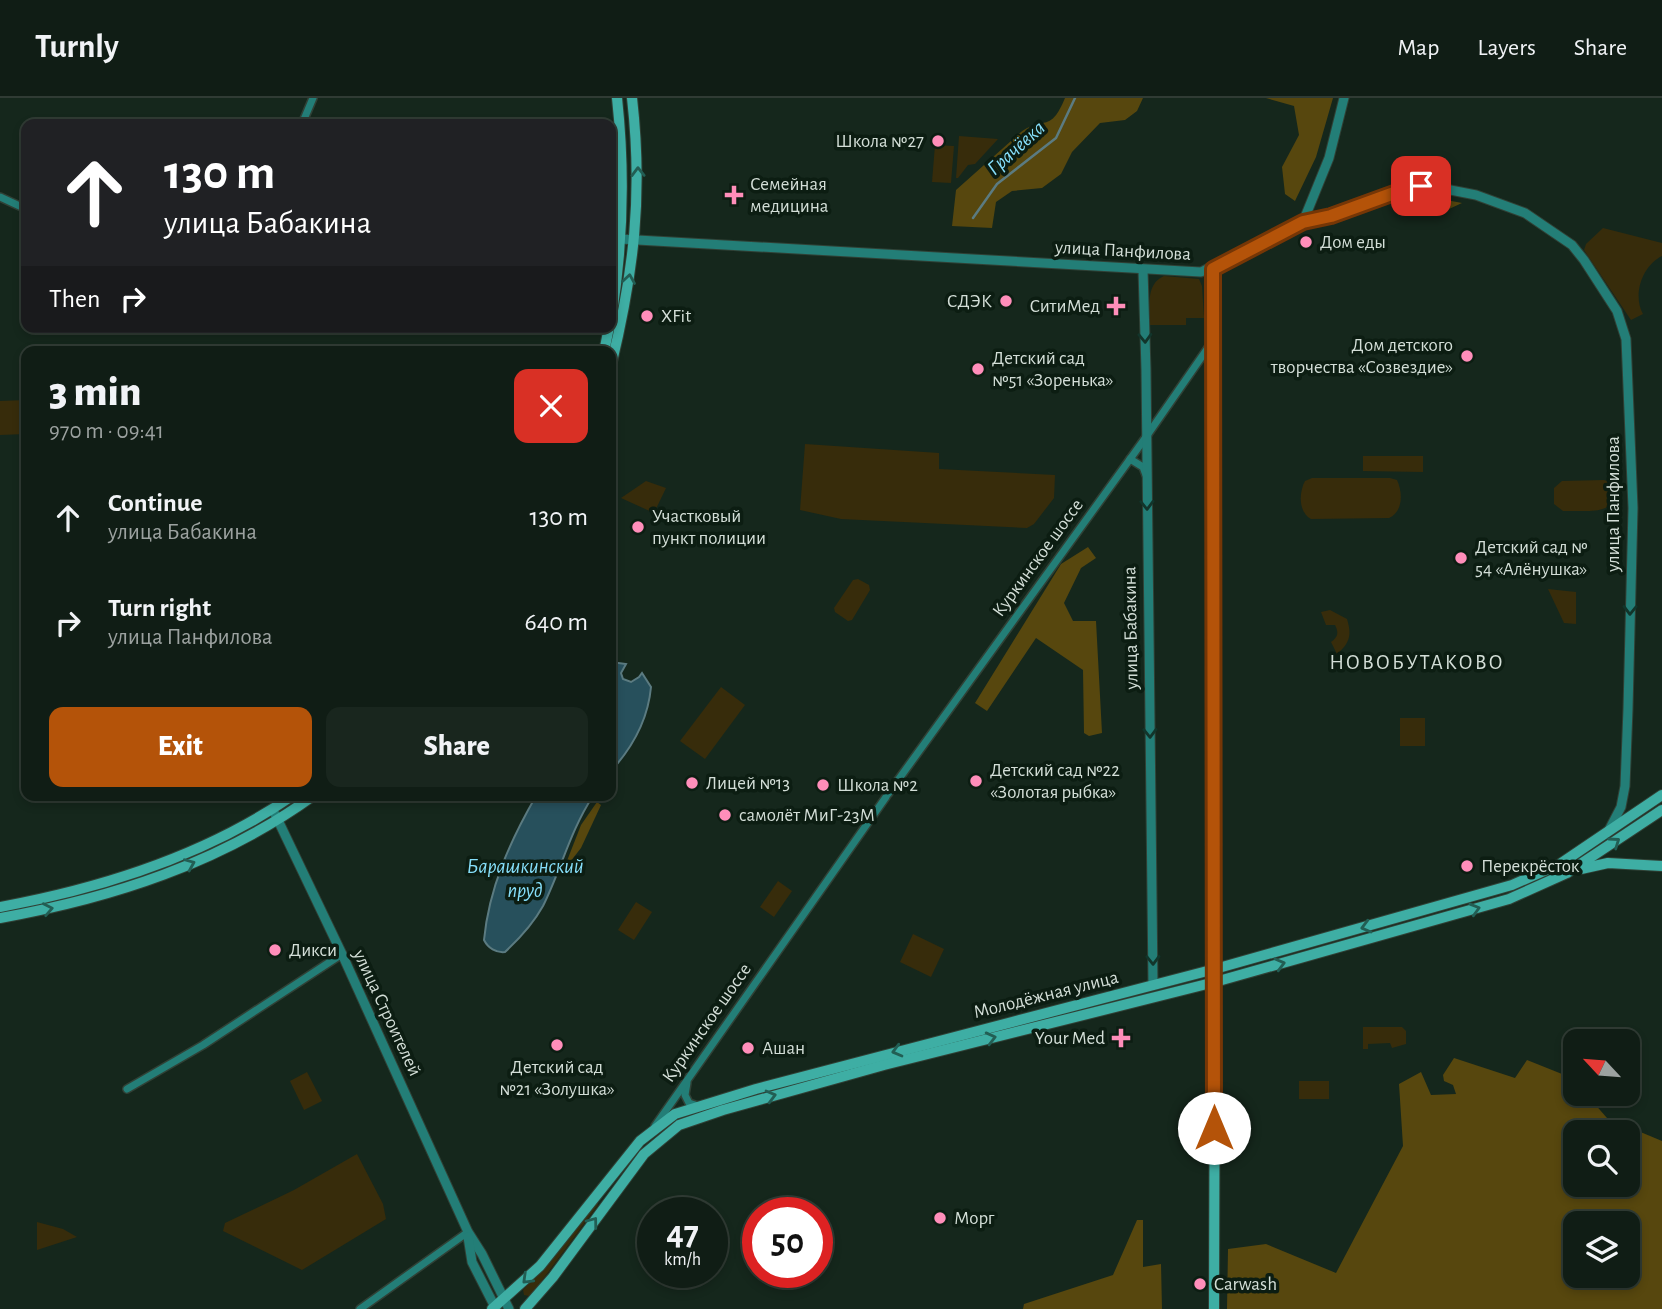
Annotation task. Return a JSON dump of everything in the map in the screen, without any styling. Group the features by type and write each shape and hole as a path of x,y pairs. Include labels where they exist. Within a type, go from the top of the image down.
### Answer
{"main road":[{"path":"616,275 622,162 617,98"},
{"path":"616,346 635,240 638,166 632,98"},
{"name":"Молодёжная улица","path":"494,1308 507,1304 623,1161 652,1130 675,1114 858,1061 1215,969 1512,885 1560,864 1662,795"},
{"path":"0,906 46,898 123,878 222,837 285,801"},
{"path":"0,918 55,908 127,888 187,866 260,832 306,801"},
{"name":"Молодёжная улица","path":"525,1309 553,1277 644,1154 678,1125 884,1065 1215,982 1509,899 1567,873 1662,810"},
{"path":"1567,873 1608,863 1662,866"},
{"path":"1214,1309 1215,969"}],"street":[{"path":"304,119 313,98"},
{"path":"1303,222 1329,158 1344,98"},
{"name":"улица Панфилова","path":"620,239 1201,272 1213,269 1303,222 1331,216 1408,188 1421,186 1476,195 1525,213 1572,245 1597,277 1617,311 1626,339 1632,463 1632,542 1625,786 1621,807 1606,834"},
{"path":"0,197 21,207"},
{"path":"1213,269 1215,969"},
{"name":"улица Бабакина","path":"1143,270 1153,985"},
{"name":"Куркинское шоссе","path":"652,1130 1213,340"},
{"path":"1130,459 1143,467 1147,477"},
{"name":"улица Строителей","path":"273,810 342,954 468,1232 507,1304"},
{"path":"127,1089 203,1045 342,954"},
{"path":"687,1083 685,1095 689,1103 698,1106"},
{"path":"360,1309 468,1232"},
{"name":"улица Строителей","path":"468,1232 472,1262 494,1308"}],"shaded area":[{"path":"1065,98 1143,98 1137,111 1125,120 1100,123 1072,152 1061,174 1042,188 1012,191 996,202 992,228 952,226 956,190 1021,132 1051,120"},
{"path":"1266,98 1333,98 1316,157 1295,201 1285,194 1282,167 1299,135 1294,106"},
{"path":"959,136 998,139 975,164 968,165 956,178"},
{"path":"935,145 954,146 951,183 932,182"},
{"path":"1415,194 1462,203 1436,215 1398,215 1393,202"},
{"path":"1603,228 1662,243 1662,256 1649,266 1641,281 1639,298 1643,314 1631,320 1584,250 1586,244"},
{"path":"1164,276 1199,279 1204,318 1186,318 1186,325 1150,325 1151,291"},
{"path":"21,400 21,434 0,435 0,401"},
{"path":"805,444 939,453 939,469 1055,475 1054,498 1034,524 1027,528 841,519 800,510"},
{"path":"1363,456 1423,456 1423,472 1363,471"},
{"path":"1312,478 1397,480 1401,496 1399,507 1389,518 1311,519 1304,512 1301,496 1305,481"},
{"path":"646,481 666,488 654,513 621,498"},
{"path":"1562,481 1610,482 1613,494 1608,507 1591,511 1563,511 1554,504 1554,488"},
{"path":"1088,547 1096,558 1081,568 1064,603 1073,621 1096,621 1102,733 1089,736 1084,733 1083,670 1036,638 987,711 975,703 1061,564"},
{"path":"858,579 869,585 870,590 852,620 848,621 835,612 834,608 853,580"},
{"path":"1548,589 1576,592 1576,624 1564,623"},
{"path":"1330,610 1347,619 1349,630 1345,646 1337,654 1331,642 1337,635 1335,625 1326,625 1321,612"},
{"path":"721,687 745,705 705,759 680,741"},
{"path":"1400,718 1425,718 1425,746 1400,746"},
{"path":"597,802 601,805 581,848 563,871 581,825"},
{"path":"778,881 792,891 774,917 760,907"},
{"path":"636,902 652,912 634,940 618,930"},
{"path":"913,934 944,949 931,977 900,962"},
{"path":"1363,1027 1402,1027 1406,1031 1406,1044 1392,1048 1390,1043 1368,1044 1368,1049 1363,1049"},
{"path":"1454,1058 1515,1078 1527,1060 1563,1074 1563,1106 1596,1106 1612,1120 1563,1120 1563,1197 1640,1197 1640,1132 1662,1141 1662,1309 1227,1309 1228,1249 1266,1244 1336,1273 1403,1146 1399,1084 1421,1072 1431,1095 1456,1094 1453,1085 1444,1081 1443,1075"},
{"path":"307,1072 322,1101 304,1110 290,1081"},
{"path":"1299,1081 1329,1081 1329,1099 1299,1099"},
{"path":"357,1154 383,1204 386,1219 302,1270 223,1231 225,1223 294,1190"},
{"path":"597,1201 598,1205 535,1290 529,1296 524,1295 523,1290 556,1254"},
{"path":"1137,1220 1143,1220 1143,1267 1161,1264 1162,1309 1023,1309 1024,1304 1113,1275"},
{"path":"37,1222 63,1229 77,1237 37,1250"}],"water":[{"path":"616,663 626,664 621,673 623,679 631,682 642,673 651,687 638,733 616,765"},
{"name":"Барашкинский пруд","path":"533,801 590,801 539,913 505,952 498,952 490,948 484,940 487,921 496,883"}],"waterway":[{"name":"Грачёвка","path":"973,218 997,184 1056,138 1075,98"}],"place":[{"name":"Школа №27","path":"938,141"},
{"name":"Семейная медицина","path":"734,195"},
{"name":"Дом еды","path":"1306,242"},
{"name":"СДЭК","path":"1006,301"},
{"name":"СитиМед","path":"1116,306"},
{"name":"XFit","path":"647,316"},
{"name":"Дом детского творчества «Созвездие»","path":"1467,356"},
{"name":"Детский сад №51 «Зоренька»","path":"978,369"},
{"name":"Участковый пункт полиции","path":"638,527"},
{"name":"Детский сад № 54 «Алёнушка»","path":"1461,558"},
{"name":"Детский сад №22 «Золотая рыбка»","path":"976,781"},
{"name":"Лицей №13","path":"692,783"},
{"name":"Школа №2","path":"823,785"},
{"name":"самолёт МиГ-23М","path":"725,815"},
{"name":"Перекрёсток","path":"1467,866"},
{"name":"Дикси","path":"275,950"},
{"name":"Your Med","path":"1121,1038"},
{"name":"Детский сад №21 «Золушка»","path":"557,1045"},
{"name":"Ашан","path":"748,1048"},
{"name":"Морг","path":"940,1218"},
{"name":"Carwash","path":"1200,1284"}],"district":[{"name":"НОВОБУТАКОВО","path":"1417,662"}],"route":[{"path":"1214,1128 1213,269 1303,222 1331,216 1408,188 1421,186"}]}
